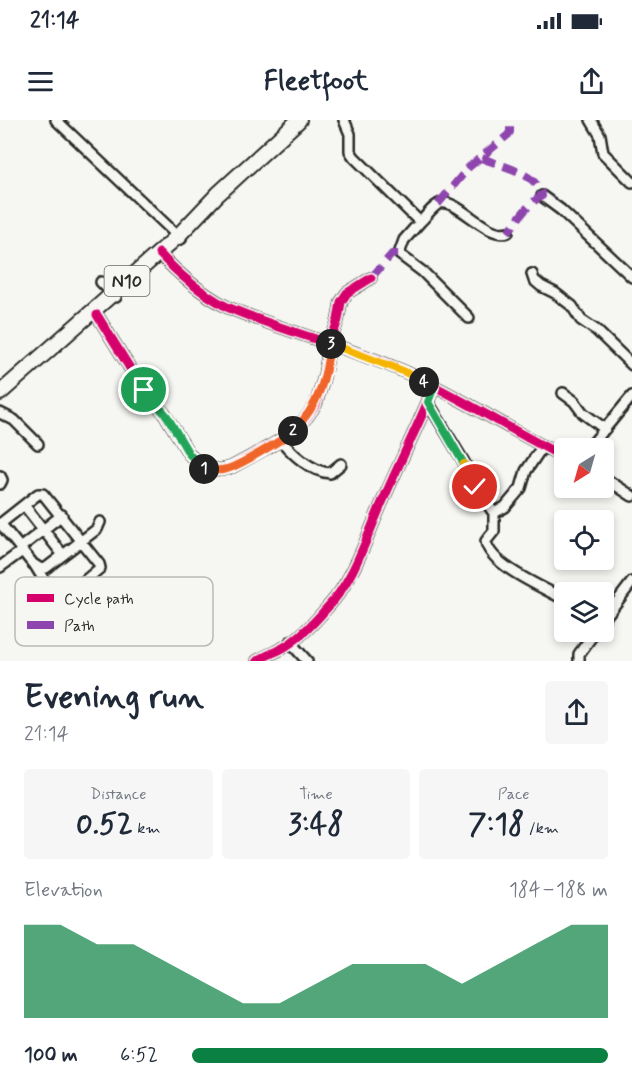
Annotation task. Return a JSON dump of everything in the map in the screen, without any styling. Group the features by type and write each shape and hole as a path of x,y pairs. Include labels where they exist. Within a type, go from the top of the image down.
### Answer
{"highway":[{"name":"N10","path":"0,393 195,226 218,194 299,120"},
{"name":"N10","path":"0,398 97,315 114,295"}],"street":[{"path":"56,120 179,238"},
{"path":"344,120 350,134 350,151 354,157 420,222"},
{"path":"591,120 598,129 603,153 632,182"},
{"path":"598,129 604,120"},
{"path":"542,196 561,210 632,277"},
{"path":"469,318 423,272 399,254 404,240 442,202 451,205 492,231 501,234 508,232"},
{"path":"161,255 184,278 217,302 403,371 554,452"},
{"path":"532,274 534,280 541,286 572,306 581,320 596,330 632,365"},
{"path":"97,315 146,394 164,413 189,454 203,468 216,471 226,469 281,440 297,427 316,404 341,302 347,292 371,278"},
{"path":"102,282 114,295"},
{"path":"257,661 268,653 282,649 290,642 326,609 347,582 434,387"},
{"path":"562,393 574,401 583,413 605,429"},
{"path":"597,438 632,396"},
{"path":"428,402 464,462 475,487 494,513 494,531 486,541 487,549 497,560 554,593"},
{"path":"0,413 14,420 38,444"},
{"path":"281,440 317,470 330,473 341,464"},
{"path":"494,513 505,507 521,488 526,471 542,447"},
{"path":"0,476 2,480 0,484"},
{"path":"614,484 632,496"},
{"path":"42,577 0,524 38,494 43,494 62,515 99,564 100,568 89,577"},
{"path":"24,505 63,555"},
{"path":"0,567 62,515"},
{"path":"36,567 46,568 97,529 100,522"},
{"path":"614,606 632,582"},
{"path":"290,642 307,661"},
{"path":"579,661 579,654 588,642"}],"marked path":[{"path":"438,204 469,167 508,135 510,120"},
{"path":"482,158 526,176 539,188 542,196 528,207 508,232"},
{"path":"371,278 392,254 399,254"}],"cycle path":[{"path":"159,253 191,283 227,307 403,371 554,452"},
{"path":"97,315 146,394 164,413 189,454 203,468 221,470 232,467 281,440 292,433 307,417 316,404 324,377 341,302 347,293 371,278"},
{"path":"257,661 300,636 345,584 434,387"}],"route":[{"path":"144,390 164,413 189,454 203,468 216,471 226,469 292,433 307,417 316,404 328,363 330,343 403,371 434,387 428,402 464,462 475,487"}]}
